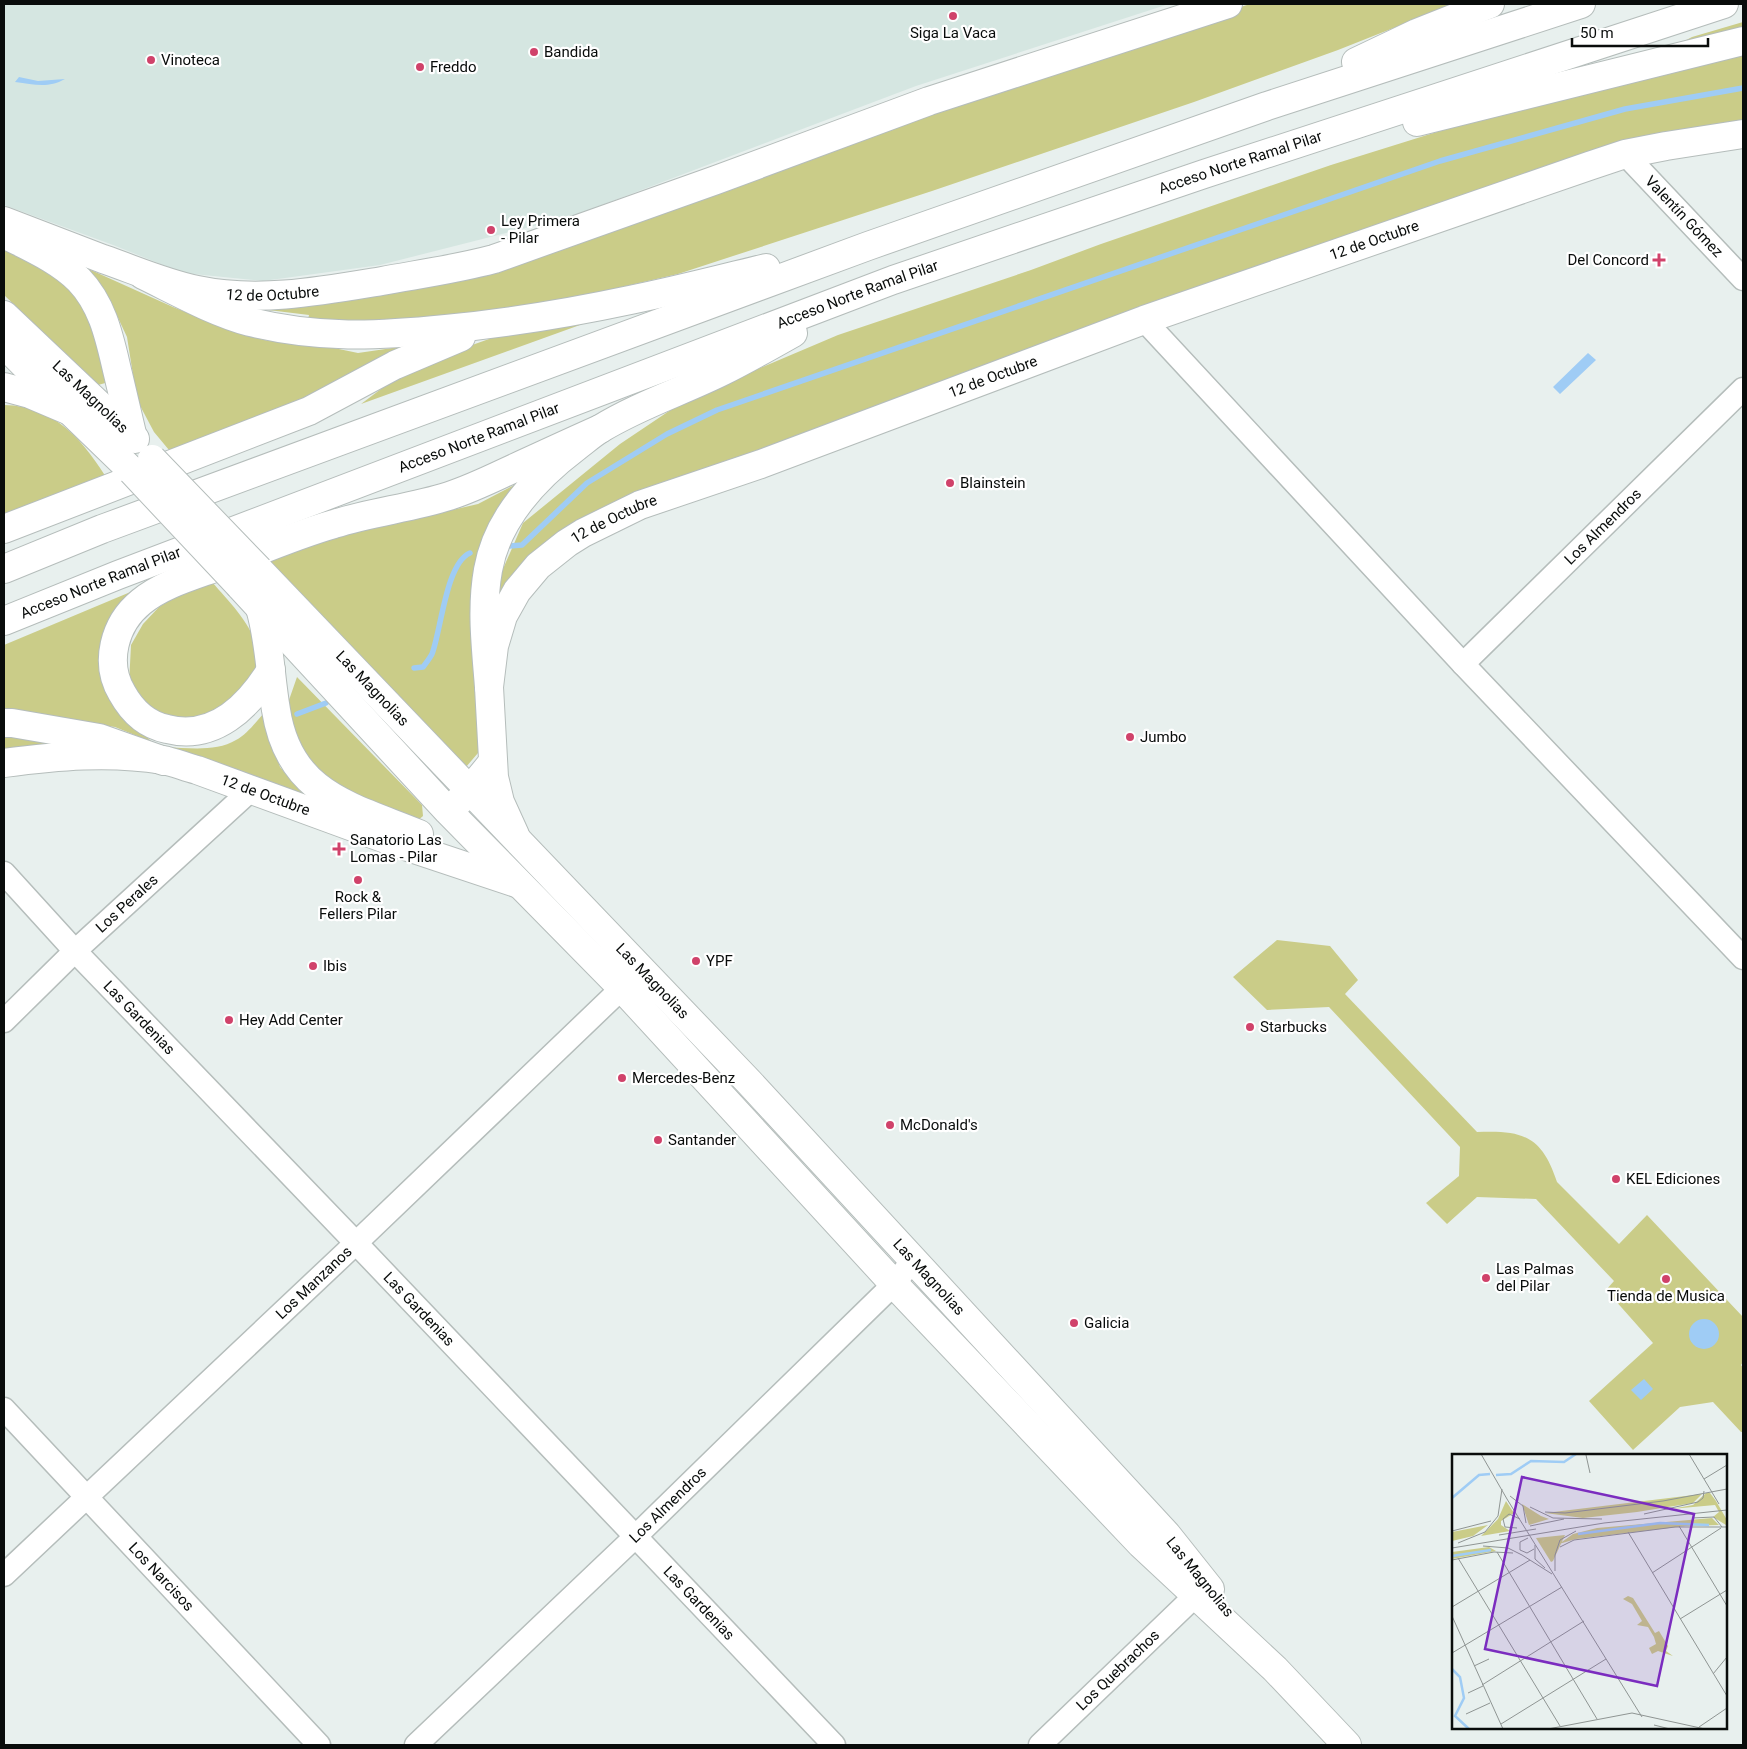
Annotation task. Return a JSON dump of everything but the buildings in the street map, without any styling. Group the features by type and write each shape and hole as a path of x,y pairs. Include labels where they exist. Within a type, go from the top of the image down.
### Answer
{"main road":[{"name":"12 de Octubre","path":"4,221 143,275 212,293 271,295 353,286 463,267 494,259 725,177 929,101 1228,4"},
{"path":"1267,106 1417,32 1490,4"},
{"path":"4,569 102,529 868,246 1267,106 1581,4"},
{"name":"Acceso Norte Ramal Pilar","path":"4,621 118,574 892,280 1204,174 1724,4"},
{"path":"1204,174 1743,42"},
{"name":"12 de Octubre","path":"519,843 500,802 492,762 489,687 494,646 503,616 517,591 527,578 551,556 584,533 619,514 669,494 761,464 1144,320 1625,154 1743,134"},
{"path":"4,234 66,270 78,279 94,300 101,314 110,342 133,438"},
{"path":"143,275 219,311 248,321 334,335 387,335 495,324 631,300 868,246"},
{"path":"271,670 256,694 229,717 205,730 179,731 162,728 151,723 128,703 114,676 113,651 118,632 127,616 141,602 175,583 333,524 448,496 486,482 653,402 723,371 892,280"},
{"name":"Las Magnolias","path":"4,315 133,438 142,465"},
{"path":"4,529 310,411 411,358 444,343 495,324"},
{"name":"Las Magnolias","path":"4,344 70,411 142,465 250,578 470,791 749,1082 1166,1535 1276,1669 1347,1745"},
{"path":"4,387 30,394 70,411"},
{"path":"489,687 484,606 488,570 496,542 510,515 528,490 557,462 600,429"},
{"name":"Las Magnolias","path":"250,578 259,607 448,811 622,988 894,1284 1141,1544 1276,1669"},
{"path":"259,607 267,634 276,710 283,740 291,757 305,775 328,795 412,840 470,791 492,762"},
{"path":"4,723 99,738 164,760"},
{"name":"12 de Octubre","path":"4,763 85,754 164,760 412,840 519,884"}],"street":[{"name":"Valentín Gómez","path":"1625,154 1743,279"},
{"path":"1144,320 1463,664 1743,958"},
{"name":"Los Almendros","path":"1463,664 1743,389"},
{"name":"Los Perales","path":"4,1021 76,950 252,789"},
{"name":"Las Gardenias","path":"4,873 834,1745"},
{"name":"Los Manzanos","path":"4,1575 356,1243 622,988"},
{"name":"Los Almendros","path":"416,1745 635,1537 894,1284 913,1260"},
{"name":"Los Narcisos","path":"4,1409 319,1745"},
{"name":"Los Quebrachos","path":"1040,1745 1196,1595"}],"shaded area":[{"path":"4,4 1169,4 916,86 573,216 380,265 263,281 183,273 4,205"}],"green space":[{"path":"1250,4 1454,4 1338,50 1194,102 932,191 678,274 583,296 526,306 370,328 307,323 309,315 229,305 307,305"},
{"path":"1743,22 1743,34 1677,45 1692,37"},
{"path":"1743,53 1743,125 651,490 496,608 499,578 523,523 620,444 687,399 838,335 1331,165 1488,116"},
{"path":"4,248 59,278 82,305 96,328 109,382 98,385 4,295"},
{"path":"62,257 173,307 226,328 264,340 334,348 358,353 413,345 363,373 174,456 154,432 137,400 127,337 112,305 92,276"},
{"path":"591,321 361,404 385,386 461,349 503,334"},
{"path":"4,405 23,407 54,419 79,441 110,483 4,522"},
{"path":"539,472 491,528 478,753 466,767 267,560 335,537 478,504"},
{"path":"212,582 243,619 251,633 257,647 258,661 254,676 242,696 203,721 155,715 129,684 131,645 143,624 159,607 191,587"},
{"path":"140,588 116,611 131,722 152,742 115,727 4,710 4,645"},
{"path":"297,677 422,805 423,816 416,822 334,786 312,764 299,745 291,721 289,700"},
{"path":"264,713 280,767 303,794 166,747 211,748 228,744 244,735"},
{"path":"4,733 74,741 4,753"},
{"path":"1277,940 1330,946 1358,980 1345,994 1477,1132 1507,1132 1529,1139 1537,1145 1545,1154 1557,1182 1619,1244 1647,1215 1743,1317 1743,1362 1741,1365 1743,1368 1743,1432 1713,1402 1680,1407 1633,1450 1589,1401 1653,1343 1606,1290 1614,1281 1536,1199 1477,1197 1447,1224 1426,1203 1459,1176 1460,1147 1329,1007 1267,1010 1233,977"}],"water":[{"path":"19,77 38,81 65,79 52,84 40,85 15,82"},
{"path":"1588,353 1596,360 1560,394 1553,387"},
{"path":"1704,1319 1715,1323 1719,1334 1715,1345 1704,1349 1693,1345 1689,1334 1693,1323"},
{"path":"1644,1379 1653,1389 1641,1400 1631,1390"}],"waterway":[{"path":"510,546 522,545 587,483 667,434 717,410 1440,161 1625,109 1743,88"},
{"path":"414,668 423,667 432,654 450,583 462,559 470,553"},
{"path":"297,714 326,703"}],"place":[{"name":"Siga La Vaca","path":"953,16"},
{"name":"Bandida","path":"534,52"},
{"name":"Vinoteca","path":"151,60"},
{"name":"Freddo","path":"420,67"},
{"name":"Ley Primera - Pilar","path":"491,230"},
{"name":"Del Concord","path":"1659,260"},
{"name":"Blainstein","path":"950,483"},
{"name":"Jumbo","path":"1130,737"},
{"name":"Sanatorio Las Lomas - Pilar","path":"339,849"},
{"name":"Rock & Fellers Pilar","path":"358,880"},
{"name":"YPF","path":"696,961"},
{"name":"Ibis","path":"313,966"},
{"name":"Hey Add Center","path":"229,1020"},
{"name":"Starbucks","path":"1250,1027"},
{"name":"Mercedes-Benz","path":"622,1078"},
{"name":"McDonald's","path":"890,1125"},
{"name":"Santander","path":"658,1140"},
{"name":"KEL Ediciones","path":"1616,1179"},
{"name":"Las Palmas del Pilar","path":"1486,1278"},
{"name":"Tienda de Musica","path":"1666,1279"},
{"name":"Galicia","path":"1074,1323"}]}
